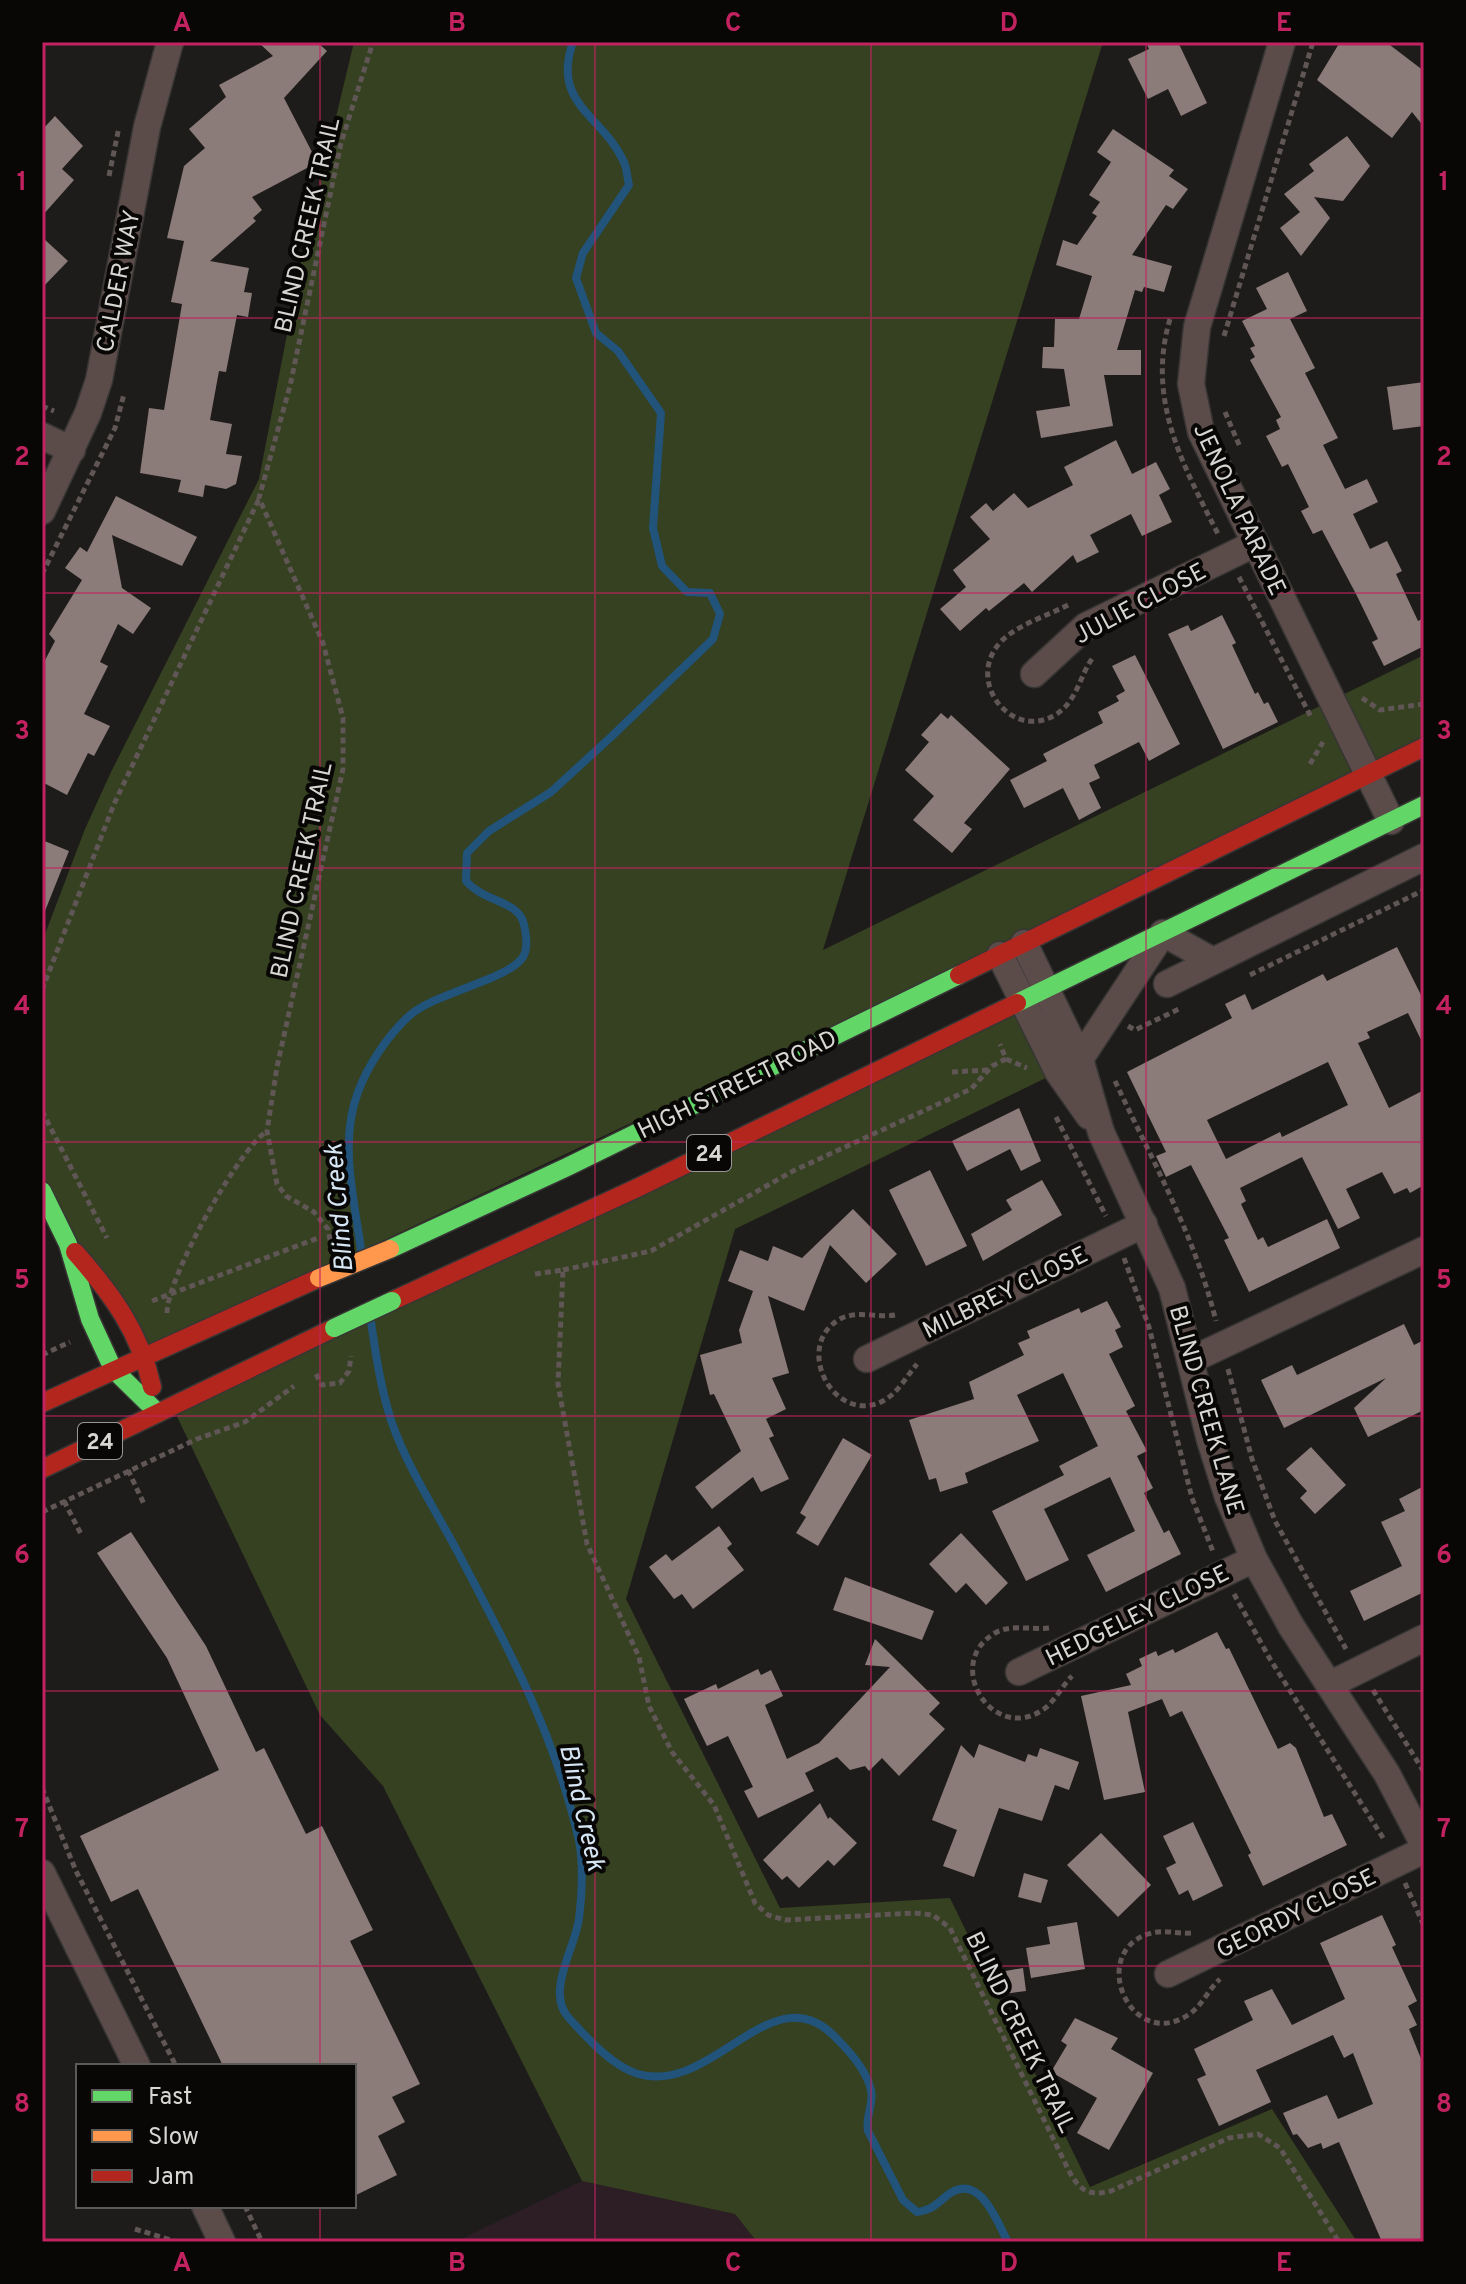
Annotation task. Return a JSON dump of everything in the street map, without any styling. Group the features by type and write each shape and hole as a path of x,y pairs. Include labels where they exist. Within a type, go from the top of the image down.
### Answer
{"main road":[{"name":"HIGH STREET ROAD","path":"42,1403 146,1353 390,1249 567,1167 1424,747"},
{"name":"HIGH STREET ROAD","path":"42,1469 334,1328 637,1188 1424,805"},
{"path":"42,1191 68,1244 90,1319 113,1369 158,1413"},
{"path":"68,1244 122,1306 146,1353 158,1413"}],"street":[{"name":"CALDER WAY","path":"42,511 72,450 99,380 147,127 170,42"},
{"name":"JENOLA PARADE","path":"1282,42 1202,308 1191,366 1193,401 1201,432 1391,821"},
{"path":"42,436 72,450"},
{"name":"JULIE CLOSE","path":"1034,674 1086,626 1254,544"},
{"path":"1167,984 1424,857"},
{"path":"1080,1059 1163,933 1213,961"},
{"name":"BLIND CREEK LANE","path":"1024,943 1080,1059 1101,1132 1172,1288 1218,1465 1254,1559 1329,1685 1387,1774 1424,1848"},
{"name":"BLIND CREEK LANE","path":"1000,955 1058,1072 1101,1132"},
{"name":"MILBREY CLOSE","path":"867,1359 1144,1224"},
{"path":"1191,1360 1424,1250"},
{"name":"HEDGELEY CLOSE","path":"1019,1672 1254,1559"},
{"path":"1329,1685 1424,1638"},
{"name":"GEORDY CLOSE","path":"1168,1974 1424,1848"},
{"path":"42,1873 136,2064"},
{"path":"206,2208 222,2242"}],"path":[{"name":"BLIND CREEK TRAIL","path":"328,1229 314,1212 286,1196 277,1184 267,1131 277,1067 345,746 337,688 323,643 259,498 290,386 341,143 373,42"},
{"path":"1223,340 1313,42"},
{"path":"1223,406 1242,452"},
{"path":"42,990 119,791 259,498"},
{"path":"1235,570 1305,711 1315,719"},
{"path":"1355,684 1361,697 1380,710 1424,704"},
{"path":"1351,703 1361,697"},
{"path":"1126,1035 1135,1030"},
{"path":"996,1037 1006,1059 1025,1066 1036,1077"},
{"path":"523,1277 662,1246 793,1171 971,1089 992,1066 1006,1059"},
{"path":"1110,1069 1183,1222 1218,1326"},
{"path":"42,1111 94,1218 113,1246"},
{"path":"1054,1112 1110,1224"},
{"path":"167,1322 167,1297 178,1269 248,1151 267,1131"},
{"path":"145,1292 153,1303 318,1238"},
{"path":"1123,1253 1149,1327 1192,1498 1217,1560"},
{"name":"BLIND CREEK TRAIL","path":"563,1270 558,1384 584,1531 643,1672 649,1706 667,1746 714,1805 750,1894 768,1915 785,1920 924,1913 950,1928 1070,2173 1084,2192 1111,2191 1229,2138 1258,2134 1280,2148 1339,2242"},
{"path":"42,1355 72,1342"},
{"path":"316,1373 322,1385 340,1383 349,1371 351,1348"},
{"path":"1226,1360 1245,1435 1275,1521 1351,1657"},
{"path":"308,1378 316,1373 319,1366"},
{"path":"42,1512 128,1470 245,1422 300,1382"},
{"path":"128,1470 144,1504"},
{"path":"64,1501 81,1534"},
{"path":"1230,1586 1270,1659 1389,1848"},
{"path":"1368,1683 1424,1772"},
{"path":"42,1788 76,1871 175,2064"},
{"path":"1404,1879 1424,1926"},
{"path":"246,2208 262,2242"},
{"path":"135,2229 177,2242"}],"shaded area":[{"path":"582,2181 735,2214 757,2242 455,2242"}],"green space":[{"path":"354,42 1103,42 823,950 1424,655 1424,747 146,1353 42,1191 42,942 85,829 111,772 259,479 300,267"},
{"path":"1023,1001 1058,1072 735,1229 626,1599 780,1908 950,1898 1090,2187 1272,2109 1357,2242 757,2242 735,2214 582,2181 383,1786 320,1715 172,1406"}],"building":[{"path":"258,42 317,42 327,51 284,98 312,152 309,167 252,197 262,210 253,218 256,221 210,261 249,268 244,292 252,293 248,317 237,315 226,372 219,371 210,420 232,424 226,454 242,456 236,484 226,489 205,485 203,497 178,492 181,480 140,473 149,408 164,410 182,304 171,302 184,241 167,238 184,166 205,148 189,129 226,97 219,85 273,56"},
{"path":"1146,42 1178,42 1207,103 1181,116 1168,89 1148,99 1128,59 1149,49"},
{"path":"1340,42 1386,42 1424,71 1424,127 1412,112 1392,138 1317,80"},
{"path":"55,116 83,146 62,169 74,180 42,216 42,130"},
{"path":"1113,129 1174,170 1169,176 1188,189 1173,209 1166,205 1132,255 1172,266 1164,292 1144,287 1142,292 1135,290 1117,350 1141,350 1141,375 1104,375 1113,426 1041,438 1036,411 1070,406 1064,369 1042,368 1043,347 1054,347 1055,319 1079,319 1092,276 1056,265 1063,240 1077,245 1097,216 1092,213 1100,202 1089,195 1111,162 1097,152"},
{"path":"1347,136 1370,166 1343,201 1314,197 1330,218 1301,256 1280,228 1300,212 1284,194 1314,171 1309,164"},
{"path":"42,237 68,261 42,288"},
{"path":"1288,272 1307,311 1290,319 1315,368 1305,373 1338,438 1323,445 1345,489 1367,479 1378,502 1353,514 1370,549 1387,541 1402,571 1396,574 1418,621 1424,618 1424,646 1384,666 1372,642 1378,639 1356,594 1322,530 1313,534 1301,511 1309,507 1288,464 1282,467 1266,436 1280,429 1276,420 1281,417 1250,360 1255,357 1250,348 1255,346 1242,321 1267,309 1256,288"},
{"path":"1424,382 1424,426 1393,430 1387,387"},
{"path":"1116,440 1132,474 1156,462 1170,489 1159,495 1172,522 1142,536 1131,514 1090,535 1099,552 1077,563 1073,555 1032,592 1024,583 989,611 986,608 960,631 940,609 966,587 953,570 990,539 970,517 986,503 993,511 1014,493 1028,508 1073,485 1064,467"},
{"path":"116,496 197,537 182,566 112,535 122,588 151,608 133,634 118,624 100,662 108,666 84,714 110,726 94,756 88,753 67,795 42,782 42,666 55,641 49,634 82,580 65,568 80,547 87,552"},
{"path":"1222,615 1255,694 1258,692 1264,704 1268,702 1278,722 1223,749 1168,634 1188,625 1191,631"},
{"path":"1135,655 1180,744 1149,761 1139,742 1094,765 1100,778 1089,783 1101,808 1079,820 1063,788 1024,808 1010,780 1047,761 1043,754 1103,723 1098,712 1119,701 1116,696 1125,691 1112,666"},
{"path":"941,713 948,719 951,715 1010,769 964,823 972,829 952,853 913,820 934,796 905,770 929,742 921,735"},
{"path":"42,840 69,851 43,916 42,916"},
{"path":"1397,947 1424,1001 1424,1046 1408,1013 1367,1032 1370,1038 1358,1043 1389,1108 1424,1090 1424,1185 1410,1193 1407,1188 1394,1194 1382,1172 1346,1189 1360,1218 1338,1229 1302,1157 1240,1188 1246,1201 1241,1204 1258,1240 1263,1237 1268,1247 1327,1219 1340,1248 1249,1292 1224,1240 1229,1238 1191,1165 1166,1177 1156,1156 1166,1152 1127,1072 1232,1018 1225,1004 1245,994 1252,1010 1323,974 1327,981","holes":["1328,1062 1348,1105 1282,1137 1280,1132 1226,1159 1207,1120"]},
{"path":"1019,1108 1041,1161 1021,1171 1010,1149 967,1171 952,1141"},
{"path":"930,1170 967,1246 926,1266 889,1190"},
{"path":"1042,1180 1062,1215 983,1261 971,1234 1012,1210 1006,1200"},
{"path":"853,1209 897,1254 866,1283 830,1245 804,1311 768,1296 789,1373 772,1378 786,1409 766,1419 774,1436 769,1438 789,1479 761,1492 753,1477 712,1509 695,1487 741,1451 714,1394 710,1395 700,1355 742,1343 739,1330 753,1291 728,1281 740,1250 768,1261 773,1246 802,1258"},
{"path":"1107,1301 1121,1327 1115,1330 1123,1347 1109,1354 1135,1406 1126,1411 1147,1451 1137,1456 1153,1488 1144,1493 1164,1533 1169,1530 1181,1554 1106,1592 1087,1555 1135,1531 1110,1477 1044,1509 1069,1560 1026,1581 992,1511 1064,1475 1059,1466 1098,1446 1063,1373 1017,1395 1039,1441 965,1473 968,1483 940,1492 936,1478 929,1480 909,1420 974,1399 969,1382 1024,1355 1018,1343 1030,1338 1027,1331 1079,1308 1081,1313"},
{"path":"1404,1324 1414,1345 1424,1340 1424,1410 1368,1437 1354,1408 1386,1378 1284,1428 1261,1380 1292,1365 1297,1375"},
{"path":"843,1438 872,1455 818,1546 796,1533 806,1517 800,1513"},
{"path":"1311,1447 1346,1485 1315,1514 1300,1498 1307,1491 1286,1469"},
{"path":"1424,1486 1424,1592 1364,1621 1350,1591 1402,1566 1381,1522 1405,1511 1399,1499"},
{"path":"719,1526 732,1544 727,1548 744,1570 693,1609 682,1594 674,1599 649,1567 666,1554 672,1561"},
{"path":"131,1532 206,1646 256,1752 264,1748 306,1834 322,1826 373,1930 350,1941 420,2084 392,2097 405,2122 378,2136 397,2175 356,2195 356,2064 222,2064 138,1889 111,1902 80,1836 219,1770 167,1658 97,1553"},
{"path":"961,1533 1008,1583 986,1605 966,1583 956,1593 929,1564"},
{"path":"845,1577 934,1611 922,1640 833,1610"},
{"path":"1217,1632 1226,1649 1229,1648 1278,1749 1290,1743 1296,1748 1324,1817 1332,1814 1347,1845 1263,1886 1248,1855 1251,1853 1182,1711 1170,1717 1162,1699 1128,1712 1145,1792 1104,1800 1081,1696 1131,1685 1126,1674 1142,1666 1139,1659 1156,1651 1158,1656 1173,1649 1175,1653"},
{"path":"875,1639 940,1703 929,1714 945,1729 899,1776 882,1758 869,1771 865,1766 850,1770 837,1757 805,1773 814,1791 758,1818 744,1791 753,1787 728,1736 707,1746 684,1699 716,1684 718,1689 758,1669 761,1675 771,1670 783,1696 765,1705 787,1759 819,1743 890,1667 865,1665"},
{"path":"979,1744 1025,1762 1028,1754 1037,1757 1040,1748 1079,1762 1069,1790 1055,1785 1042,1821 999,1808 974,1877 943,1866 957,1830 932,1820 961,1745 974,1758"},
{"path":"820,1803 828,1819 830,1817 857,1843 834,1866 828,1860 799,1888 787,1876 782,1880 763,1860"},
{"path":"1193,1822 1223,1886 1193,1901 1188,1890 1179,1895 1166,1868 1176,1863 1163,1836"},
{"path":"1101,1833 1151,1885 1118,1917 1067,1865"},
{"path":"1024,1873 1048,1880 1041,1903 1018,1897"},
{"path":"1382,1915 1396,1945 1392,1947 1417,2001 1408,2006 1417,2025 1409,2029 1424,2066 1424,2242 1382,2242 1339,2142 1323,2149 1321,2143 1308,2148 1297,2134 1293,2135 1283,2113 1327,2095 1338,2119 1373,2104 1353,2053 1344,2058 1333,2035 1256,2070 1271,2102 1219,2126 1197,2079 1206,2075 1194,2049 1253,2020 1244,2001 1272,1989 1292,2025 1345,1999 1320,1943"},
{"path":"1077,1922 1085,1969 1031,1978 1026,1948 1050,1944 1047,1927"},
{"path":"1023,1968 1026,1991 1004,1994 1000,1972"},
{"path":"1075,2018 1118,2038 1111,2049 1153,2073 1109,2150 1077,2133 1097,2098 1051,2072 1067,2045 1061,2041"}],"waterway":[{"name":"Blind Creek","path":"361,1249 352,1190 349,1130 352,1111 367,1071 386,1041 409,1016 436,1000 503,973 525,953 526,935 519,914 466,881 467,853 489,831 551,792 612,736 713,639 720,614 710,593 687,592 662,566 653,528 661,413 618,351 596,333 576,278 583,253 629,185 624,163 614,145 574,95 568,63 573,42"},
{"name":"Blind Creek","path":"371,1322 382,1386 398,1439 527,1690 569,1802 579,1841 582,1880 579,1919 561,1982 562,2007 568,2017 619,2065 638,2074 666,2076 693,2068 766,2025 790,2018 814,2022 843,2045 866,2076 872,2095 868,2131 903,2200 917,2212 931,2208 960,2189 970,2189 986,2202 1008,2242"}],"traffic: fast":[{"path":"1017,1003 1424,805"},
{"path":"390,1249 567,1167 959,975"},
{"path":"42,1191 68,1244 90,1319 113,1369 158,1413"},
{"path":"334,1328 392,1301"}],"traffic: jam":[{"path":"959,975 1424,747"},
{"path":"392,1301 637,1188 1017,1003"},
{"path":"75,1252 123,1315 140,1349 152,1387"},
{"path":"42,1403 319,1278"},
{"path":"42,1469 334,1328"}],"traffic: slow":[{"path":"319,1278 390,1249"}]}
